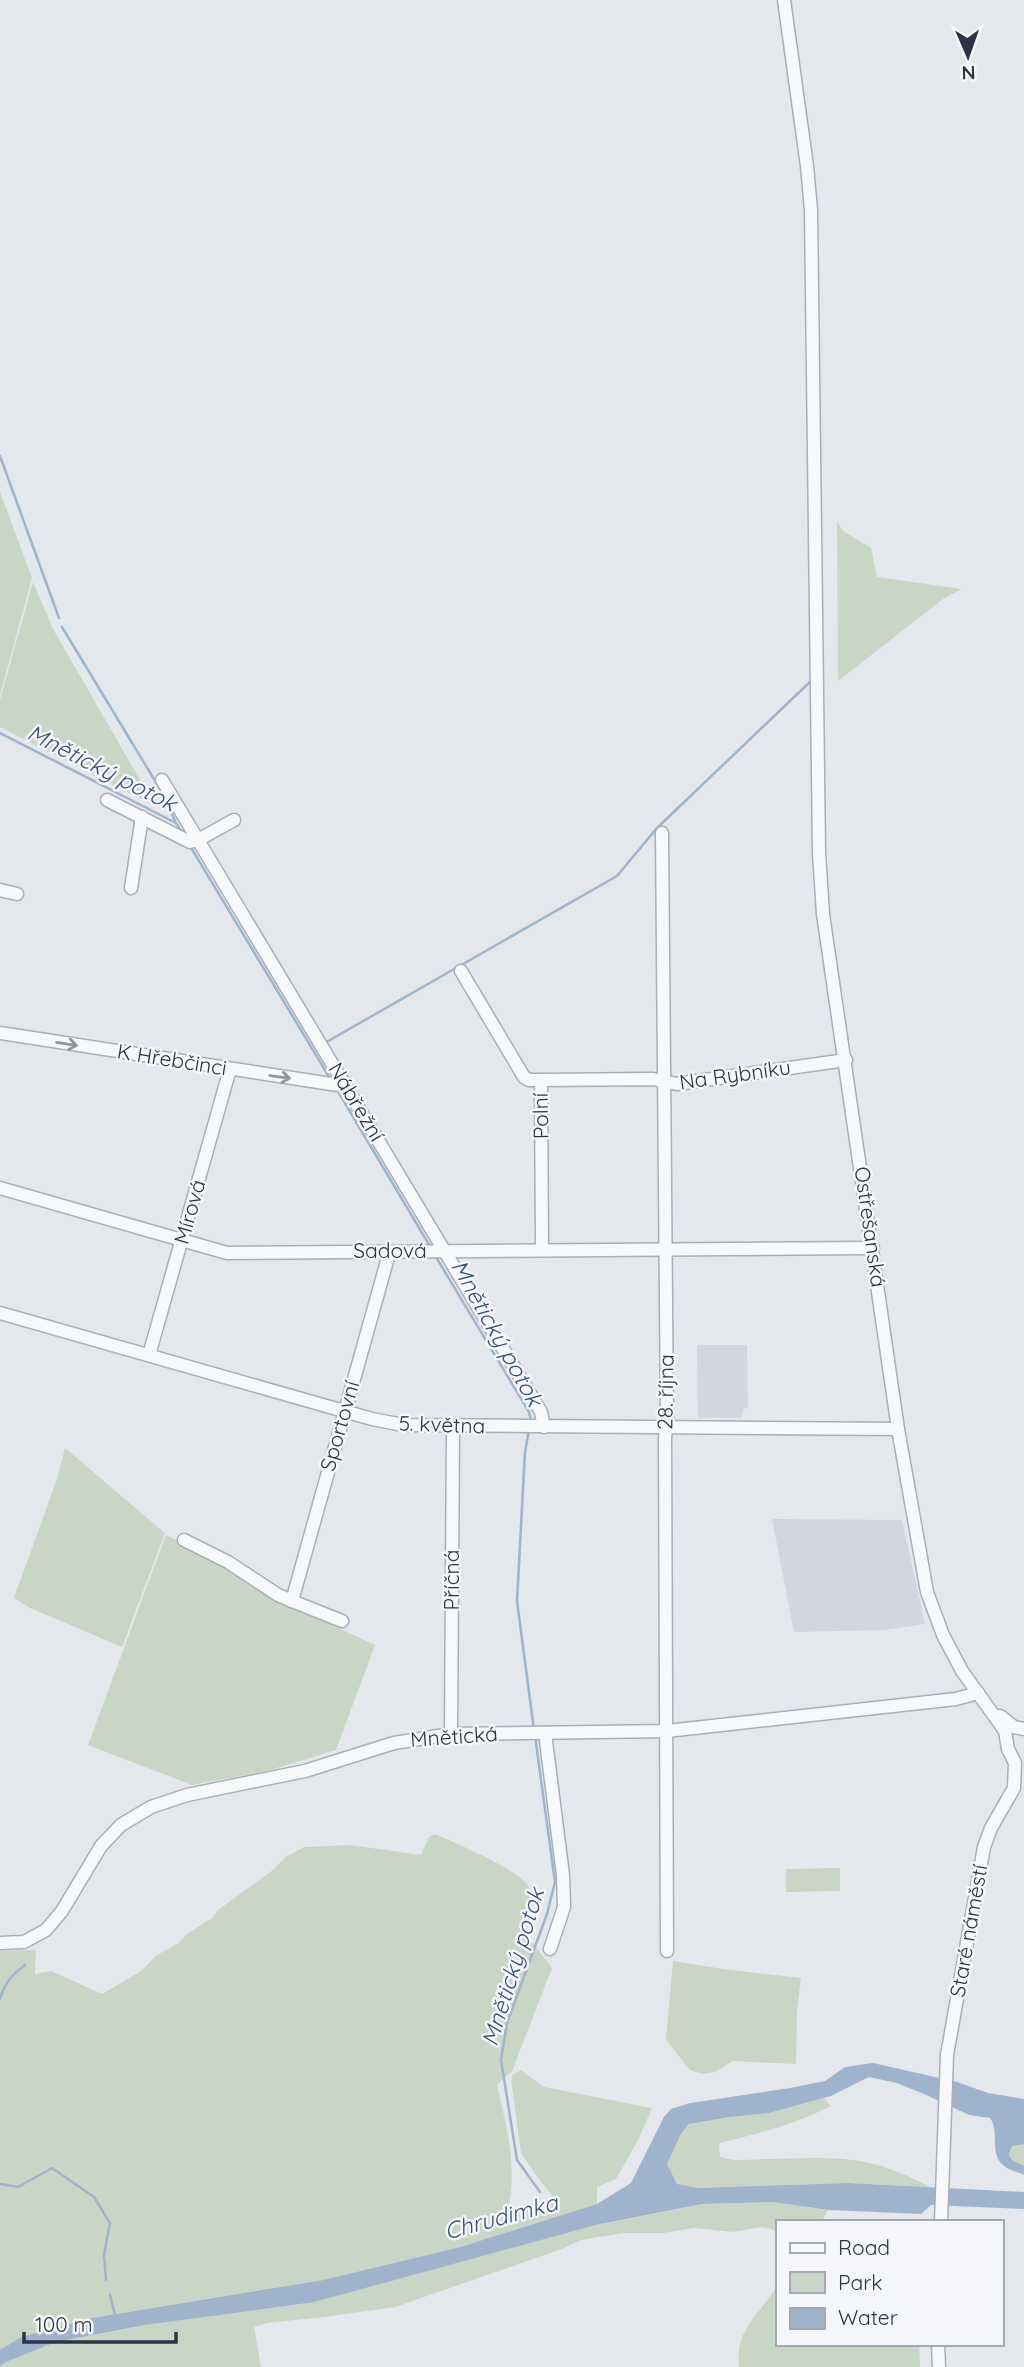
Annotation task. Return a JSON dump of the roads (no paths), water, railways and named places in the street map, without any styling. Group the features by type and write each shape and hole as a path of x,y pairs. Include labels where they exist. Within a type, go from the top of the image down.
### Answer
{"street":[{"name":"Ostřešanská","path":"784,0 811,210 821,894 898,1429 915,1529 930,1604 952,1653 981,1697"},
{"name":"Nábřežní","path":"162,780 321,1045 338,1084 436,1251 541,1412 542,1427"},
{"path":"107,800 190,842 234,820"},
{"path":"131,888 142,817"},
{"name":"28. října","path":"662,833 666,1249 667,1951"},
{"path":"0,890 17,894"},
{"name":"Polní","path":"461,971 524,1077 541,1080 542,1250"},
{"name":"K Hřebčinci","path":"0,1034 338,1084"},
{"name":"Na Rybníku","path":"541,1080 653,1079 677,1084 846,1060"},
{"name":"Mírová","path":"149,1355 230,1069"},
{"name":"Sadová","path":"0,1188 227,1253 873,1248"},
{"name":"Sportovní","path":"292,1601 387,1261 387,1251"},
{"name":"5. května","path":"0,1314 388,1423 453,1427 898,1429"},
{"name":"Příčná","path":"450,1734 453,1427"},
{"path":"184,1540 228,1562 278,1595 342,1621"},
{"path":"981,1697 1011,1725 1024,1729"},
{"name":"Mnětická","path":"0,1943 24,1942 46,1930 62,1911 100,1846 121,1825 151,1807 187,1796 305,1771 394,1743 450,1734 667,1731 981,1697"},
{"name":"Staré náměstí","path":"981,1697 1005,1731 1014,1753 1014,1785 1006,1803"},
{"path":"1014,1753 1012,1734 1024,1729"},
{"path":"545,1733 563,1875 564,1907 550,1949"},
{"name":"Staré náměstí","path":"941,2217 947,2064 984,1847 991,1828 1024,1774"},
{"path":"938,2346 939,2367"}],"water":[{"path":"873,2063 957,2082 988,2093 1024,2099 1024,2144 1012,2146 1009,2155 1012,2160 1024,2166 1024,2175 1003,2165 999,2160 990,2118 969,2115 897,2083 869,2077 831,2096 769,2113 689,2124 681,2134 667,2164 677,2184 697,2188 849,2183 1024,2192 1024,2209 931,2205 921,2214 829,2210 772,2202 702,2204 600,2224 314,2302 145,2325 56,2342 6,2362 0,2367 0,2350 21,2337 92,2318 323,2280 460,2247 597,2204 631,2183 664,2117 671,2109 690,2103 825,2081 845,2067"}],"waterway":[{"path":"0,456 59,618"},
{"path":"62,627 163,794 176,823"},
{"path":"323,1044 617,876 657,828 813,679"},
{"name":"Mnětický potok","path":"0,733 176,823 181,831"},
{"name":"Mnětický potok","path":"190,846 331,1080"},
{"name":"Mnětický potok","path":"336,1088 431,1248"},
{"name":"Mnětický potok","path":"436,1257 529,1412 531,1420"},
{"name":"Mnětický potok","path":"529,1430 525,1452 517,1601 534,1730"},
{"name":"Mnětický potok","path":"535,1736 555,1882 547,1914 507,2023 501,2060 517,2160 540,2192"},
{"path":"0,1999 9,1979 25,1965"},
{"path":"0,2184 18,2187 52,2168 94,2197 110,2223 104,2255 106,2280"},
{"path":"110,2295 115,2315"}],"water label":[{"name":"Chrudimka","path":"501,2217"}]}
